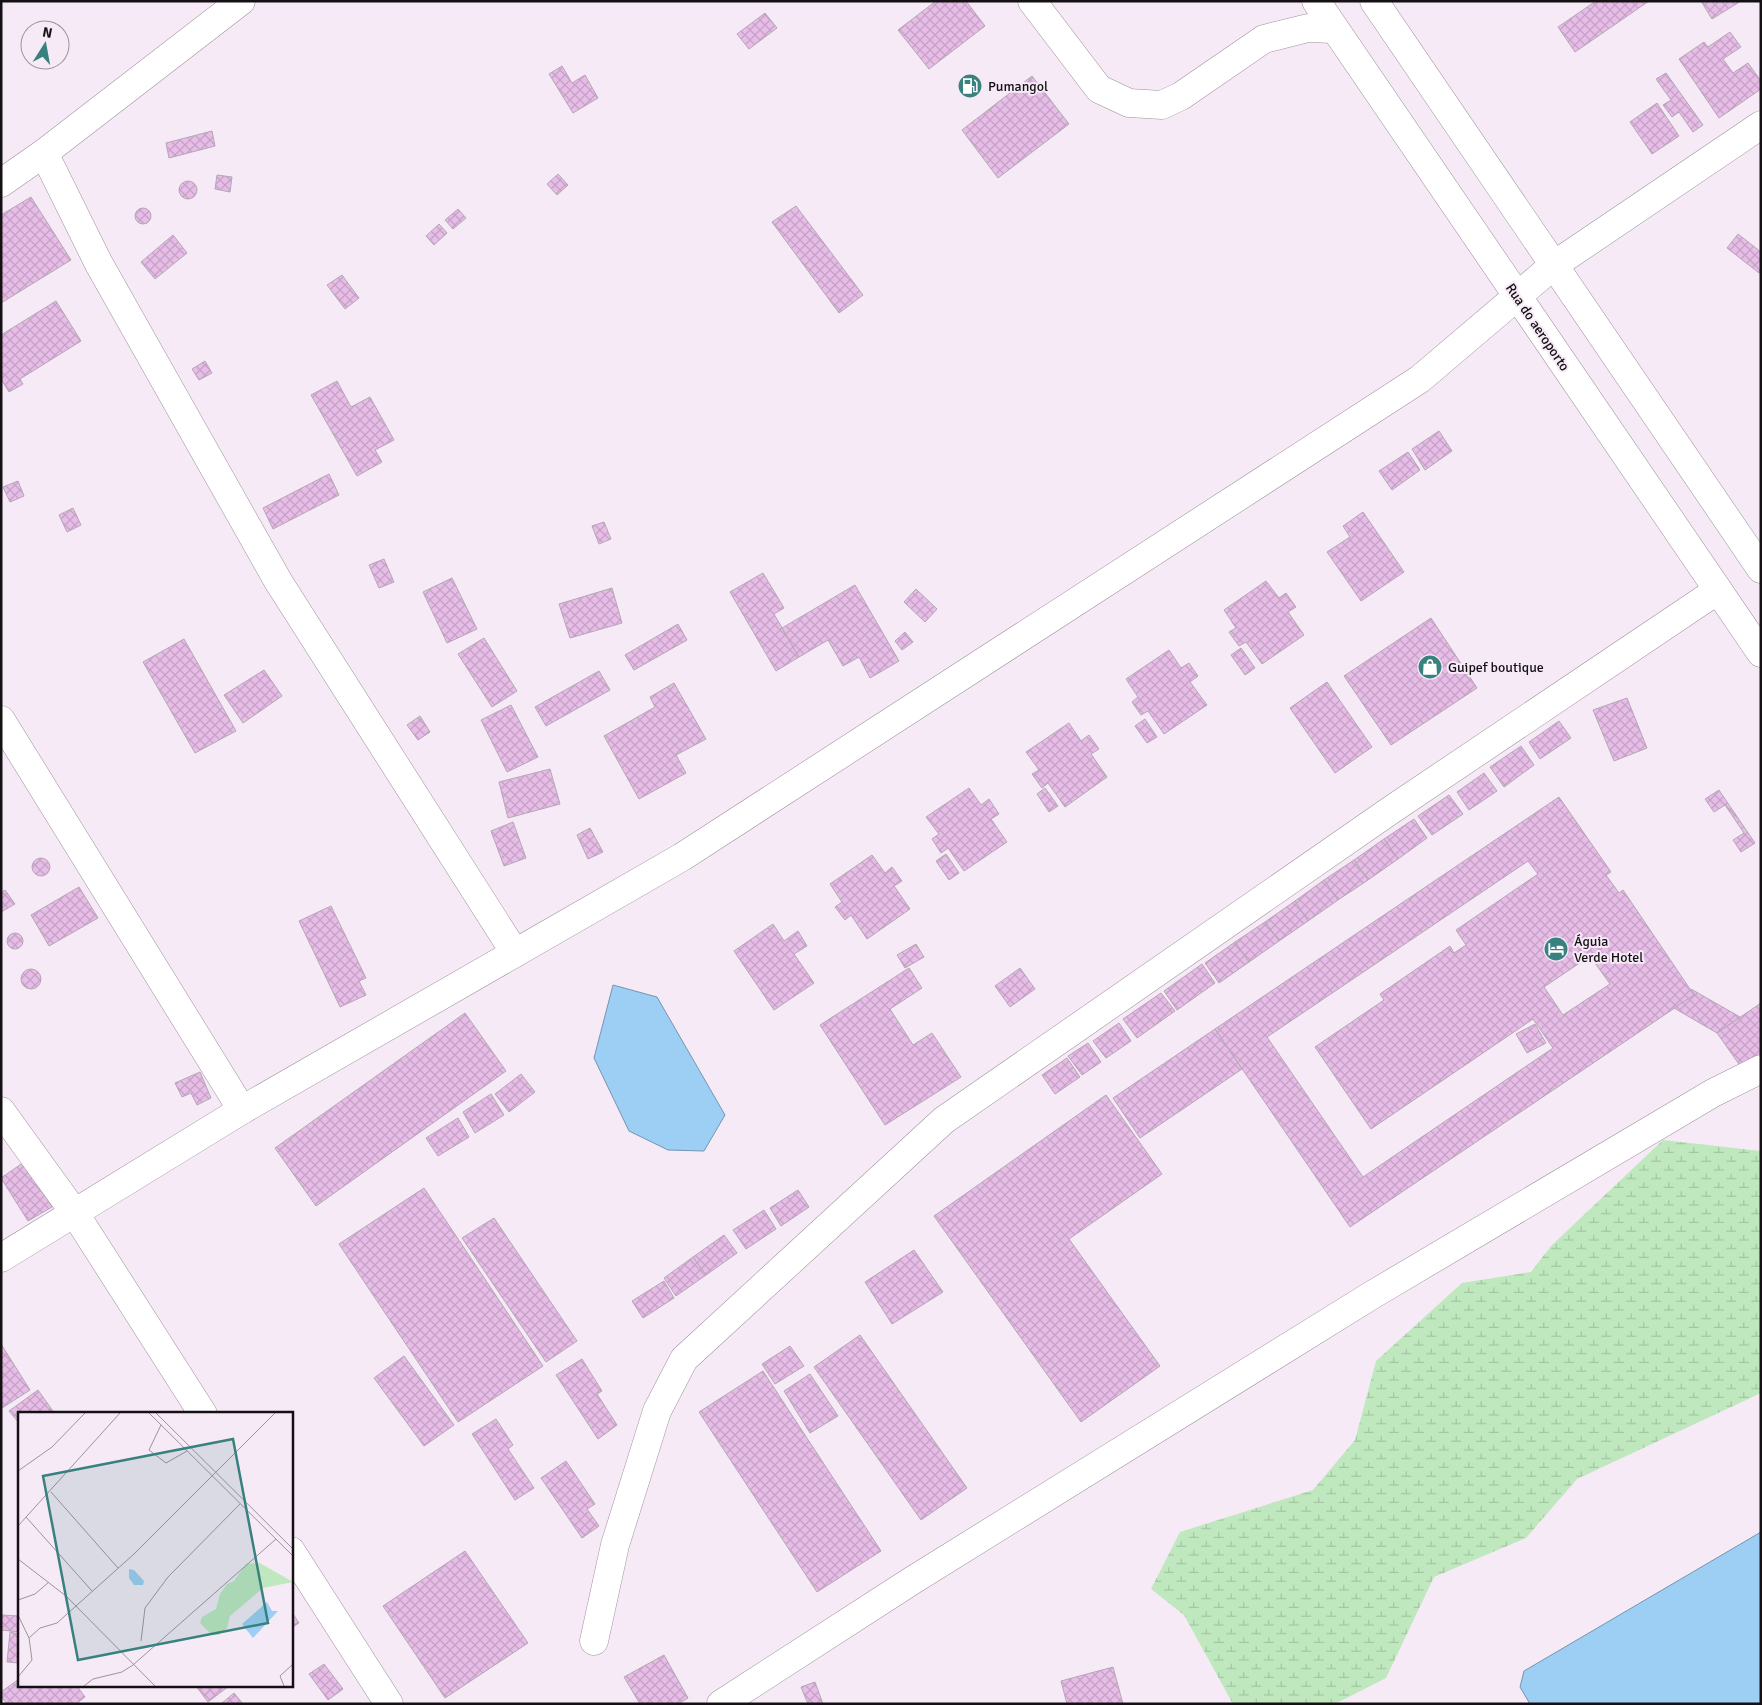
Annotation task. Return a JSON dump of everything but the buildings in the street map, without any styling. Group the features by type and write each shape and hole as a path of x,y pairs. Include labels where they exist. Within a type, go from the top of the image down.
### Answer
{"street":[{"path":"1,183 241,1"},
{"path":"1032,1 1099,89 1129,103 1162,105 1181,96 1264,39 1308,28 1334,29"},
{"name":"Rua do aeroporto","path":"1316,1 1761,653"},
{"path":"1374,1 1761,569"},
{"path":"1,1258 242,1110 682,857 1420,379 1554,265 1761,125"},
{"path":"44,152 99,264 278,581 515,953"},
{"path":"594,1641 616,1545 657,1411 684,1359 944,1120 1390,810 1718,590"},
{"path":"1,720 242,1110"},
{"path":"722,1704 913,1580 1372,1295 1713,1093 1761,1069"},
{"path":"1,1111 74,1212 202,1412"},
{"path":"292,1553 390,1704"}],"green space":[{"path":"1663,1140 1761,1151 1761,1393 1577,1479 1526,1538 1434,1577 1386,1678 1335,1704 1233,1704 1184,1615 1151,1589 1180,1532 1313,1490 1355,1440 1376,1361 1462,1283 1531,1272 1551,1246"}],"water":[{"path":"613,985 657,997 725,1115 704,1151 668,1150 629,1131 594,1058"},
{"path":"1761,1532 1761,1704 1530,1704 1520,1687 1524,1671"}],"place":[{"name":"Pumangol","path":"970,86"},
{"name":"Guipef boutique","path":"1430,667"},
{"name":"Águia Verde Hotel","path":"1556,949"}]}
